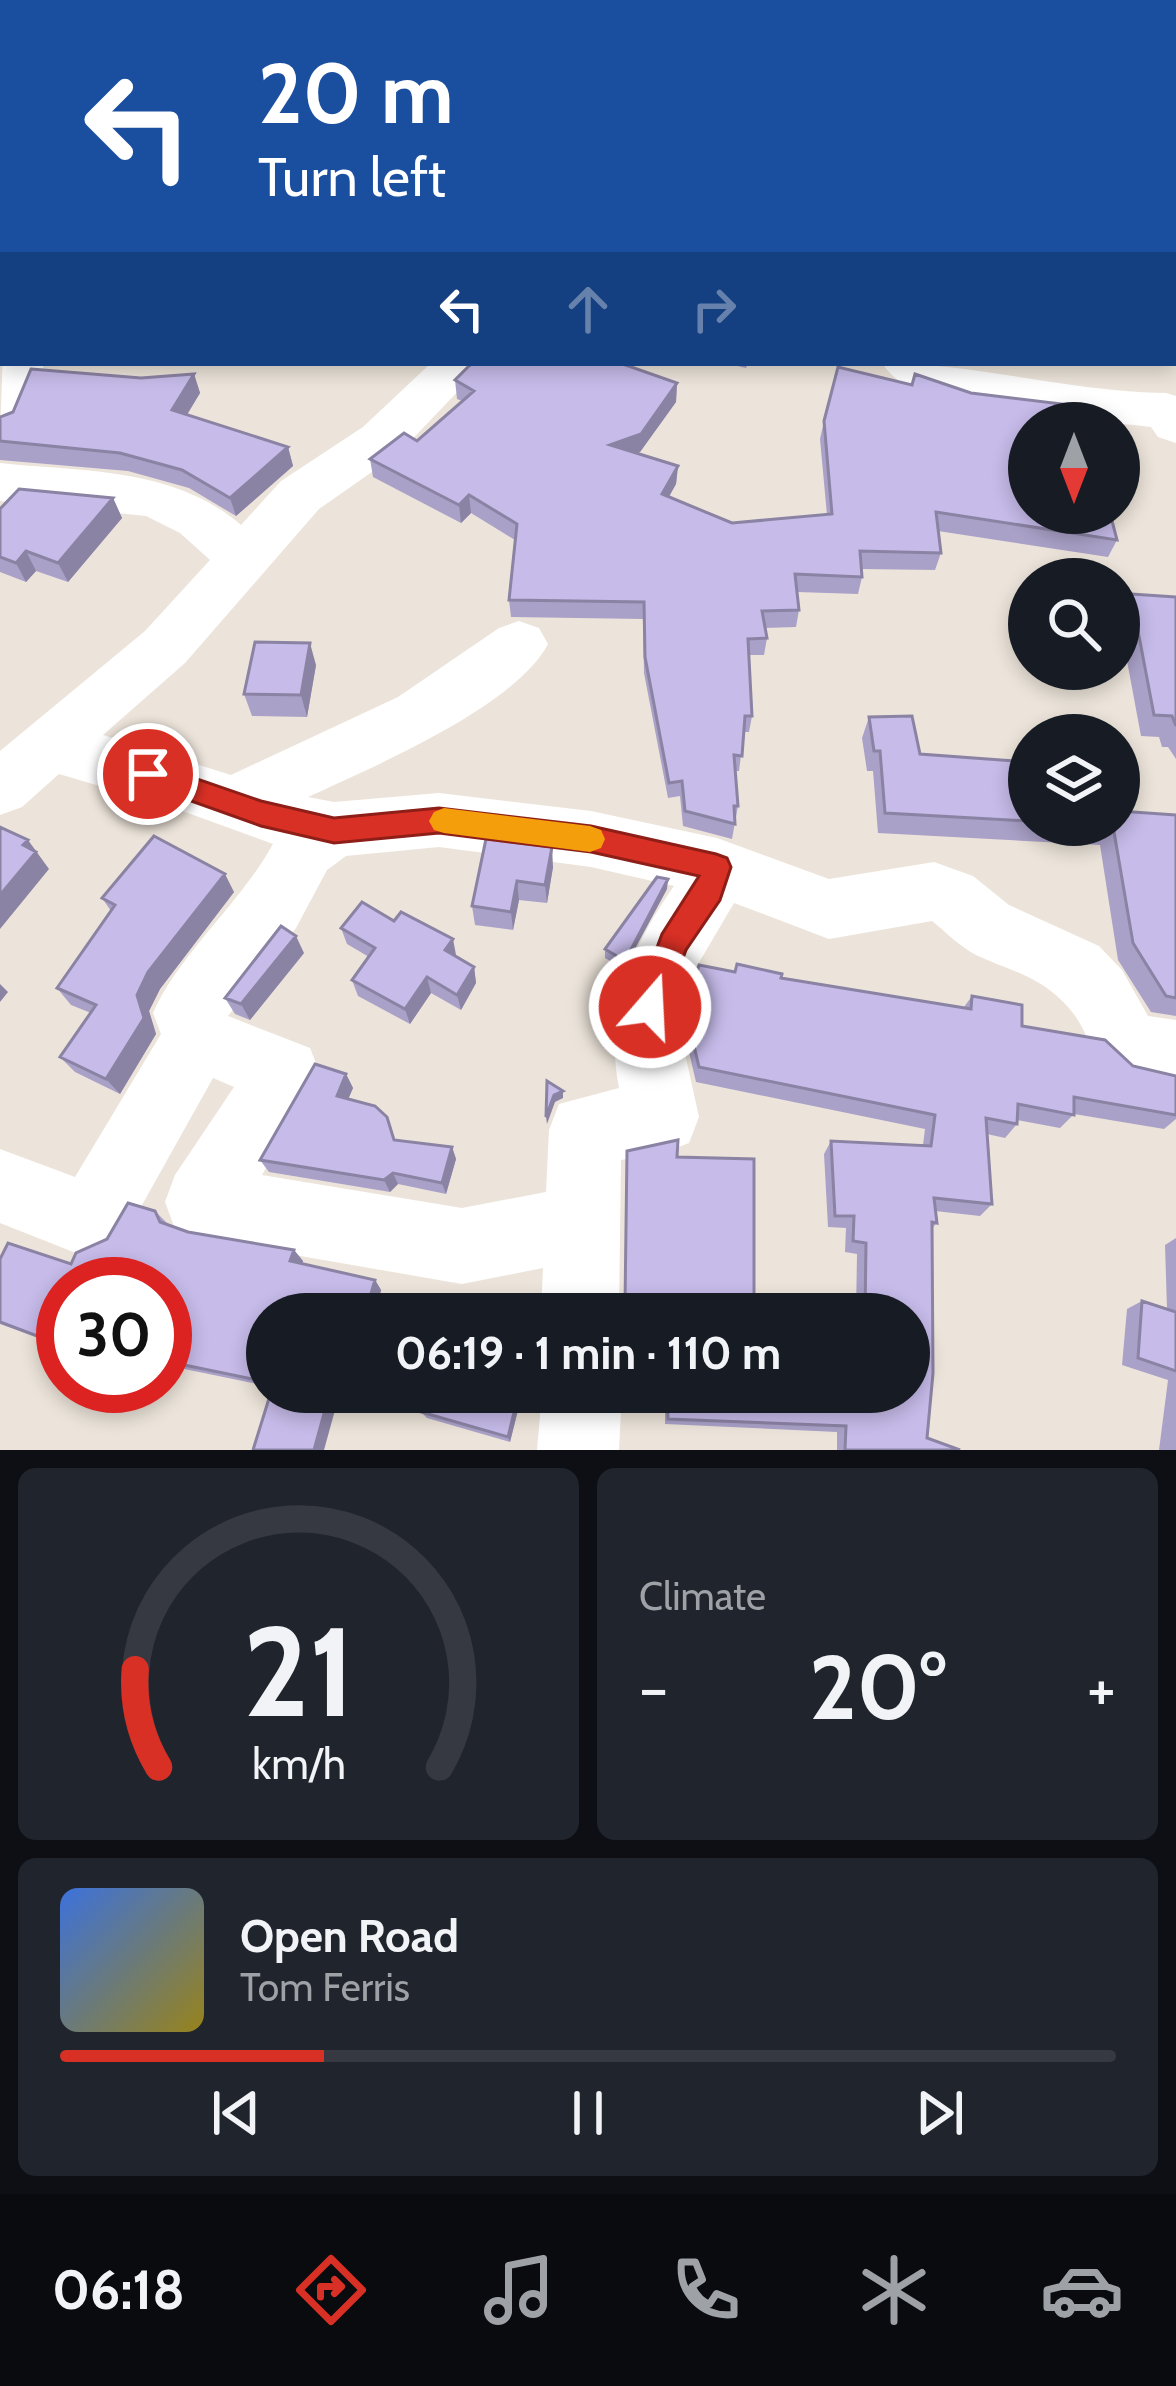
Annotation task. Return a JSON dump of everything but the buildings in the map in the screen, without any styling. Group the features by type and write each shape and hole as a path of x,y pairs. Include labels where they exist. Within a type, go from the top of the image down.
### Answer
{"street":[{"path":"0,417 20,366"},
{"path":"0,788 165,647 300,495 381,440 458,366"},
{"path":"911,366 935,380 978,389 1119,404 1171,418"},
{"path":"1147,366 1171,418"},
{"path":"0,482 155,498 199,519 242,557"},
{"path":"232,803 364,742 495,666 519,644"},
{"path":"47,745 334,830 439,820 591,839 716,867 829,910 934,891 950,894 991,930 1066,964 1087,979 1113,1031 1141,1053 1176,1054"},
{"path":"0,1186 91,1221 197,1038 188,1012 273,907 304,850 334,830"},
{"path":"584,1293 585,1130 663,1117 644,1035 673,944 710,890 716,867"},
{"path":"197,1038 286,1073 202,1202 462,1246 581,1223"},
{"path":"578,1450 581,1413"}],"slow traffic":[{"path":"444,821 590,839"}],"route":[{"path":"148,774 261,814 334,830 439,820 591,839 716,867 710,890 673,944 650,1007"}]}
